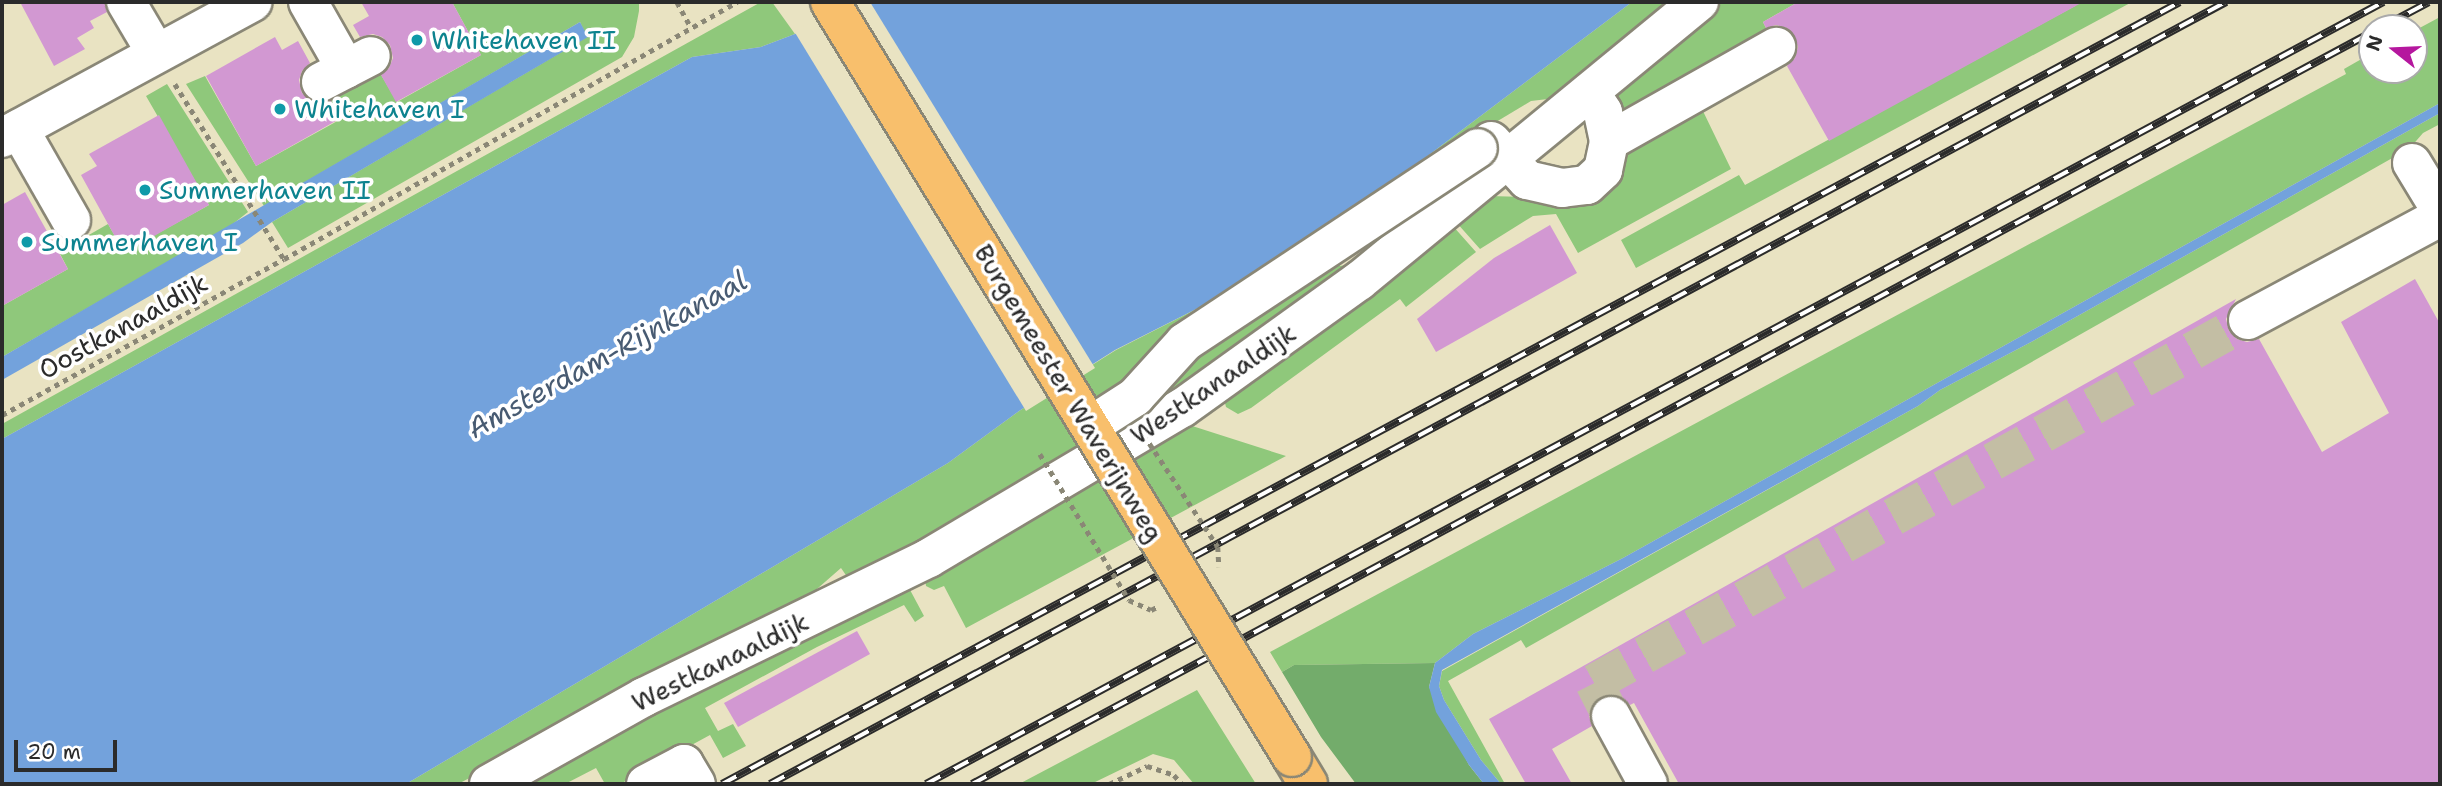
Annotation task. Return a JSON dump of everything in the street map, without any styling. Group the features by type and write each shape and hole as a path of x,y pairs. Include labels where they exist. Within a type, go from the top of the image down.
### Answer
{"main road":[{"name":"Burgemeester Waverijnweg","path":"830,2 1300,770"}],"street":[{"path":"126,2 156,53"},
{"path":"72,219 10,134 252,2"},
{"path":"308,2 346,69"},
{"name":"Westkanaaldijk","path":"492,783 644,696 929,558 1140,434 1312,317 1492,154 1590,92 1699,2"},
{"path":"1609,141 1776,47"},
{"path":"1090,426 1135,397 1185,342 1492,154 1527,180 1541,185 1579,188 1595,180 1603,170 1609,141 1603,112 1590,92"},
{"path":"2412,163 2440,209"},
{"path":"2248,320 2440,217"},
{"path":"1611,716 1648,784"},
{"path":"646,784 684,764 696,784"}],"path":[{"path":"677,2 691,27"},
{"name":"Oostkanaaldijk","path":"2,415 284,259 737,2"},
{"path":"156,53 284,259"},
{"path":"1137,424 1218,547 1220,567 1211,572"},
{"path":"1040,454 1129,600 1152,610 1164,602"},
{"path":"1109,784 1147,766 1174,775 1181,784"}],"green space":[{"path":"452,2 639,2 639,11 634,37 622,57 288,248 272,222 587,37 580,22 264,206 186,84 205,76 256,166 341,119 331,101 380,73 397,102 481,55"},
{"path":"761,2 772,2 795,34 761,47 692,57 2,439 2,424"},
{"path":"1632,2 1673,2 1556,98 1531,101 1481,131 1493,150 1376,246 1334,259 1340,266 1352,264 1181,393 992,507 850,581 841,568 794,609 458,784 406,784 948,463 1019,411 1116,350 1222,296 1389,185"},
{"path":"1722,2 1798,2 1763,22 1767,30 1685,76 1616,120 1610,94"},
{"path":"2072,2 2132,2 1636,268 1621,240 1739,175 1745,185 2075,6"},
{"path":"2440,17 2440,103 1623,558 1473,634 1435,663 1294,665 1282,672 1270,652 2346,74 2344,69 2358,61 2358,84 2428,84 2428,23"},
{"path":"167,84 248,212 229,227 2,357 2,306 68,269 59,252 108,224 124,252 209,205 146,96"},
{"path":"1701,107 1731,169 1578,253 1556,214 1533,216 1480,249 1456,222 1489,196 1526,197 1618,160"},
{"path":"2440,113 2440,124 2423,133 2410,148 1526,648 1521,640 1448,681 1505,784 1501,784 1481,760 1444,700 1439,686 1442,671 1918,406 1940,390 2033,341"},
{"path":"1452,225 1476,252 1406,307 1400,299 1251,408 1238,414 1226,407 1224,399"},
{"path":"1186,424 1286,456 966,628 944,586 934,590 926,586 925,579"},
{"path":"909,588 924,616 915,622 904,605 817,647 705,708 718,731 733,724 746,746 723,758 710,735 620,784 605,784 596,768 565,784 525,784 627,725"},
{"path":"1435,663 1429,687 1469,765 1484,784 1356,784 1321,737 1282,672 1294,665"},
{"path":"1197,690 1256,784 1194,784 1174,760 1153,754 1091,784 1019,784"}],"water":[{"name":"Amsterdam-Rijnkanaal","path":"857,2 1632,2 1389,185 1222,296 1115,350 1019,411 948,463 406,784 2,784 2,439 692,57 761,47 795,34"},
{"path":"580,22 588,37 272,222 243,243 2,380 2,357"},
{"path":"2440,103 2440,113 1442,670 1439,686 1444,700 1481,760 1501,784 1484,784 1469,765 1436,712 1429,687 1435,663 1473,634 1623,558"}],"pier":[{"path":"849,2 870,2 1095,368 1026,411 794,31"}],"building":[{"path":"20,2 104,2 107,12 90,21 94,28 77,38 85,49 54,66"},
{"name":"Whitehaven II","path":"361,2 452,2 481,55 396,102 381,75 389,68 393,58 390,45 382,37 373,34 360,37 353,25 369,16"},
{"path":"1798,2 2083,2 1829,141 1787,66 1795,58 1798,47 1795,37 1787,28 1776,25 1766,28 1763,22"},
{"name":"Whitehaven I","path":"275,37 282,50 298,41 310,63 302,71 299,80 302,93 310,101 319,104 331,101 341,118 256,166 206,76"},
{"name":"Summerhaven II","path":"159,115 209,205 124,253 81,175 97,166 89,154"},
{"name":"Summerhaven I","path":"25,192 68,269 2,306 2,205"},
{"path":"1550,225 1577,273 1436,352 1417,319 1494,258"},
{"path":"2415,279 2440,324 2440,784 1679,784 1634,703 1630,705 1622,697 1611,694 1600,697 1592,705 1589,716 1592,726 1552,749 1572,784 1526,784 1489,719 2236,299 2226,319 2229,331 2237,339 2247,342 2259,339 2322,452 2389,413 2341,322"},
{"path":"857,631 870,654 738,727 724,703"}],"tunnel":[{"path":"1611,716 1594,683 2248,320"}],"railway":[{"path":"722,784 2180,2"},
{"path":"770,784 2226,2"},
{"path":"926,784 2383,2"},
{"path":"2406,14 2429,2"},
{"path":"972,784 2358,40"}],"place":[{"name":"Whitehaven II","path":"417,40"},
{"name":"Whitehaven I","path":"280,109"},
{"name":"Summerhaven II","path":"145,190"},
{"name":"Summerhaven I","path":"27,242"}]}
